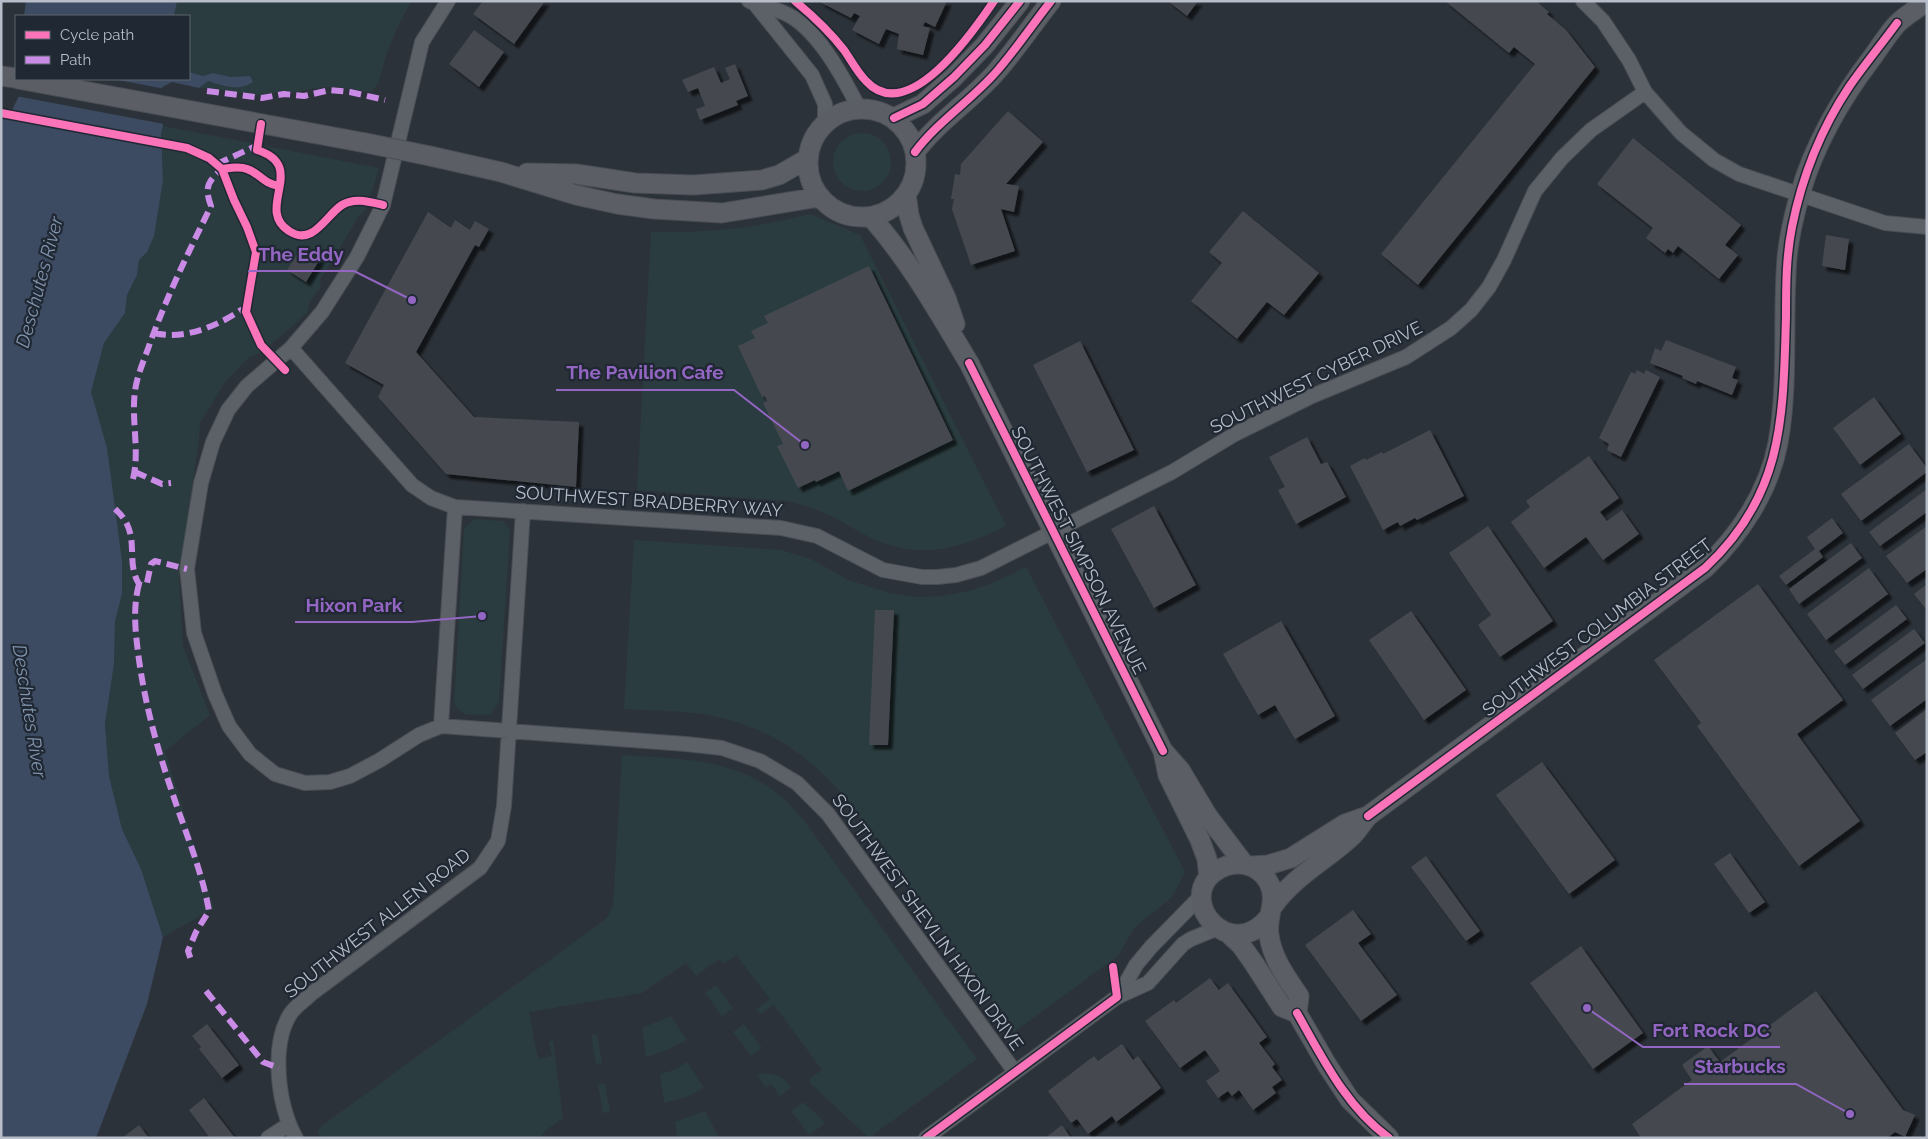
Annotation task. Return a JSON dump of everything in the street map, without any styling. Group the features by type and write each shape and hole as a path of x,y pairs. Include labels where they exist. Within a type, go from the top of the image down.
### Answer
{"street":[{"name":"SOUTHWEST SHEVLIN HIXON DRIVE","path":"448,1 422,42 383,205 357,257 322,312 291,348 247,386 228,410 213,442 200,484 187,569 194,633 215,694 230,726 250,754 275,774 305,784 330,782 350,776 380,760 418,735 441,726 626,738 722,748 760,761 796,783 828,814 1015,1072"},
{"path":"894,118 923,104 954,77 985,45 1020,1"},
{"path":"915,152 926,138 966,103 997,71 1051,1"},
{"path":"1584,1 1603,21 1629,60 1645,92 1681,133 1714,160 1738,174 1885,223 1927,226"},
{"name":"SOUTHWEST COLUMBIA STREET","path":"1897,24 1904,1"},
{"name":"SOUTHWEST COLUMBIA STREET","path":"1271,911 1281,894 1353,836 1368,816 1705,568 1724,550 1740,530 1754,507 1771,468 1778,444 1783,388 1787,257 1800,195 1812,159 1837,107 1850,87 1897,24 1926,1"},
{"path":"752,3 784,12 810,31 842,77 859,108"},
{"path":"752,3 812,75 826,104 825,122"},
{"path":"26,80 430,156 500,172 576,195 654,210 722,213 820,197"},
{"name":"SOUTHWEST CYBER DRIVE","path":"1052,531 1172,472 1235,434 1312,396 1406,357 1451,328 1471,310 1489,287 1504,260 1535,191 1562,158 1591,130 1645,92"},
{"path":"859,108 877,110 894,118 908,133 915,152 915,174 906,194 891,209 871,217 852,216 834,210 820,197 810,179 807,159 813,139 825,122 840,112 859,108"},
{"path":"500,172 576,174 635,183 694,185 762,180 779,175 807,159"},
{"name":"SOUTHWEST SIMPSON AVENUE","path":"906,194 913,228 946,298 969,363"},
{"name":"SOUTHWEST SIMPSON AVENUE","path":"871,217 892,241 969,363 1163,751 1168,775 1200,840 1207,859 1209,877"},
{"name":"SOUTHWEST BRADBERRY WAY","path":"291,348 412,485 431,498 455,507 781,528 817,536 883,570 922,577 956,575 981,568 1052,531"},
{"path":"441,726 455,507"},
{"name":"SOUTHWEST ALLEN ROAD","path":"296,1138 288,1125 279,1088 280,1046 286,1025 292,1013 311,994 480,868 498,841 504,806 523,511"},
{"name":"SOUTHWEST SIMPSON AVENUE","path":"1163,751 1180,770 1207,816 1248,865"},
{"name":"SOUTHWEST COLUMBIA STREET","path":"1248,865 1268,865 1291,858 1345,824 1368,816"},
{"path":"1297,1013 1282,1007 1241,945 1209,920 1203,908 1201,896 1209,877 1220,868 1230,864 1248,865 1263,874 1270,883 1273,894 1269,934 1279,966 1299,996 1297,1013 1350,1100 1389,1138"},
{"path":"1118,998 1136,965 1201,896"},
{"path":"926,1138 1118,998 1148,983 1183,944 1191,938 1223,931 1240,935 1252,932 1262,926 1271,911"},
{"path":"268,1138 288,1125"}],"shaded area":[{"path":"177,1 412,1 386,55 377,84 371,92 321,87 296,92 253,95 211,88 199,88 208,81 229,88 250,76 231,77 213,73 203,76 190,72 190,15 174,15"},
{"path":"163,126 379,168 366,210 359,216 320,280 321,286 310,302 307,313 261,353 249,357 225,382 200,423 179,579 183,646 210,715 165,751 214,908 163,937 141,869 122,829 109,776 105,724 114,664 115,622 122,594 122,561 112,496 91,392 104,343 125,313 127,295 137,275 139,260 147,252 163,180 161,134"},
{"path":"856,133 868,133 883,141 891,156 891,168 883,183 868,191 856,191 841,183 833,168 833,156 841,141"},
{"path":"810,214 860,235 1006,526 974,540 944,549 912,550 878,541 826,514 788,501 637,490 651,232 693,232 732,229"},
{"path":"475,519 503,521 510,530 499,702 490,715 464,714 454,704 464,528"},
{"path":"634,540 782,550 813,560 848,580 890,593 918,597 943,596 972,590 993,583 1026,567 1185,872 1172,897 1134,928 1118,956 1014,1032 844,796 814,766 783,743 748,726 729,720 687,712 624,709"},
{"path":"622,755 685,760 726,767 764,784 782,797 803,819 977,1059 869,1138 810,1083 810,1078 822,1070 774,1005 760,1014 756,1009 770,999 736,955 724,964 719,959 696,976 686,963 642,993 529,1012 538,1059 552,1056 549,1041 553,1041 563,1118 545,1131 540,1138 321,1138 317,1132 323,1125 607,918 613,906"},
{"path":"716,985 733,1008 722,1016 705,993"},
{"path":"671,1016 687,1040 667,1050 646,1057 642,1028"},
{"path":"744,1024 762,1048 751,1056 733,1032"},
{"path":"597,1034 602,1063 596,1064 591,1035"},
{"path":"687,1062 704,1088 686,1097 664,1103 660,1074 674,1070"},
{"path":"764,1073 780,1077 791,1088 780,1096 771,1084 766,1087 757,1076"},
{"path":"605,1083 610,1112 603,1113 598,1084"},
{"path":"803,1102 826,1123 809,1135 791,1111"},
{"path":"705,1111 719,1138 677,1138 675,1122"}],"water":[{"path":"26,1 177,1 174,15 24,15"},
{"name":"Deschutes River","path":"190,72 203,76 213,73 231,77 250,76 253,82 242,87 236,87 208,81 199,88 172,82 162,87 163,126 161,134 163,180 154,236 147,252 139,260 137,275 127,295 125,313 104,343 91,392 107,448 122,561 122,594 115,622 114,664 105,724 109,776 122,829 141,869 163,937 147,1004 96,1138 1,1138 1,112 12,110 19,96 22,80 190,80"}],"pier":[{"path":"20,80 118,80 165,89 164,124 16,96"}],"building":[{"path":"483,1 545,1 514,44 473,14"},
{"path":"818,1 947,1 935,27 925,22 923,26 930,28 923,55 897,49 899,34 886,29 879,44 852,30 860,16 854,13 851,18"},
{"path":"1168,1 1198,1 1187,16"},
{"path":"1445,1 1536,1 1549,12 1547,14 1566,30 1595,67 1418,285 1381,254 1535,64 1514,47 1509,53"},
{"path":"474,30 504,52 479,87 449,64"},
{"path":"735,64 748,96 736,101 738,105 700,120 696,109 705,106 698,88 688,92 682,80 714,67 721,83 730,79 725,68"},
{"path":"1008,111 1043,142 1006,184 1019,186 1014,212 1001,209 1015,251 971,265 952,209 954,199 951,199 955,174 960,175 961,164"},
{"path":"1633,138 1741,225 1725,245 1738,255 1719,279 1678,246 1673,253 1668,249 1665,253 1646,238 1653,228 1597,184"},
{"path":"1243,211 1319,273 1284,315 1267,302 1237,339 1191,301 1222,263 1209,252"},
{"path":"428,212 451,228 455,220 470,230 475,221 489,229 479,247 475,245 416,352 474,417 579,422 576,487 446,474 378,397 384,385 345,363"},
{"path":"1826,235 1849,239 1845,270 1822,266"},
{"path":"302,247 320,259 306,282 287,270"},
{"path":"869,266 953,440 848,491 839,471 798,488 777,446 783,444 763,403 767,401 765,396 762,397 738,346 755,338 751,331 768,323 764,316"},
{"path":"1666,340 1736,367 1732,378 1738,380 1732,395 1697,381 1696,384 1682,378 1683,376 1650,363 1655,348 1661,351"},
{"path":"1080,341 1134,450 1087,472 1033,365"},
{"path":"1637,370 1644,374 1646,370 1660,377 1621,457 1607,450 1609,444 1599,438 1631,372 1635,374"},
{"path":"1874,397 1901,434 1860,465 1833,428"},
{"path":"1430,430 1464,496 1417,520 1415,518 1400,526 1398,522 1383,530 1350,466 1365,458 1366,460 1382,452 1383,454"},
{"path":"1307,437 1321,464 1327,462 1346,497 1296,524 1278,490 1285,487 1269,457"},
{"path":"1909,444 1927,468 1927,472 1861,521 1841,494"},
{"path":"1589,456 1619,498 1600,512 1607,521 1622,510 1639,534 1603,560 1586,537 1544,568 1511,522 1530,507 1526,501"},
{"path":"1927,489 1927,512 1880,546 1869,532"},
{"path":"1154,506 1196,585 1154,608 1111,529"},
{"path":"1832,518 1843,533 1819,551 1823,557 1786,585 1779,576 1815,549 1807,537"},
{"path":"1488,526 1553,621 1500,657 1478,625 1491,615 1449,553"},
{"path":"1927,526 1927,569 1907,583 1886,556"},
{"path":"1851,543 1862,558 1799,604 1789,589"},
{"path":"1869,568 1888,594 1826,640 1807,614"},
{"path":"1758,584 1843,700 1797,734 1860,821 1799,866 1697,726 1701,723 1654,660"},
{"path":"1927,584 1927,607 1925,608 1914,594"},
{"path":"1896,605 1907,619 1845,665 1834,651"},
{"path":"875,610 894,610 888,745 869,745"},
{"path":"1411,611 1466,690 1424,720 1369,640"},
{"path":"1281,621 1335,716 1295,739 1275,705 1258,715 1223,654"},
{"path":"1914,629 1925,643 1863,689 1852,675"},
{"path":"1927,659 1927,699 1890,726 1871,700"},
{"path":"1927,709 1927,752 1915,760 1895,733"},
{"path":"1542,762 1615,860 1569,894 1496,795"},
{"path":"1730,853 1765,902 1749,913 1714,864"},
{"path":"1426,856 1480,931 1466,941 1411,867"},
{"path":"1353,910 1371,934 1358,943 1397,995 1361,1021 1305,945"},
{"path":"1581,946 1643,1033 1593,1069 1530,983"},
{"path":"1210,978 1219,990 1228,983 1267,1037 1259,1043 1275,1064 1272,1067 1282,1080 1272,1087 1276,1093 1253,1110 1239,1090 1232,1096 1228,1091 1218,1098 1206,1081 1220,1071 1205,1050 1180,1068 1145,1021 1174,1000 1176,1003"},
{"path":"1816,991 1903,1110 1915,1115 1905,1137 1895,1132 1887,1138 1641,1138 1632,1124 1692,1080 1682,1065 1708,1046 1720,1062"},
{"path":"207,1024 239,1065 222,1078 199,1049 201,1047 192,1036"},
{"path":"1122,1044 1133,1060 1138,1056 1161,1088 1116,1122 1112,1116 1088,1134 1077,1119 1071,1123 1048,1091 1094,1056 1098,1061"},
{"path":"204,1098 235,1138 210,1138 189,1110"},
{"path":"139,1125 149,1138 122,1138"},
{"path":"1062,1125 1071,1138 1045,1138"}],"marked path":[{"path":"207,91 262,98 284,94 304,96 330,90 350,92 385,100"},
{"path":"217,164 258,145"},
{"path":"133,479 136,458 134,402 137,379 164,308 211,206 208,194 209,185 213,177 222,169"},
{"path":"154,333 176,335 199,331 221,322 241,310 246,312"},
{"path":"135,472 162,484 171,483"},
{"path":"115,509 128,527 131,537 133,566 139,584 147,583 151,564 155,561 187,569"},
{"path":"139,584 135,609 135,626 147,706 167,777 198,867 209,911 196,932 188,951 192,963"},
{"path":"206,991 263,1062 279,1068"}],"cycle path":[{"path":"795,1 833,37 866,81 883,92 901,92 919,84 938,70 971,33 994,1"},
{"path":"894,118 923,104 954,77 985,45 1020,1"},
{"path":"915,152 934,130 977,92 997,71 1051,1"},
{"path":"1368,816 1705,568 1731,540 1751,512 1765,483 1774,453 1780,422 1785,354 1787,261 1792,227 1801,190 1821,137 1839,103 1897,23"},
{"path":"1,113 187,148 209,158 222,169 244,168 256,173 265,181 279,186"},
{"path":"261,124 257,150 272,157 279,166 281,177 277,211 280,222 289,231 298,235 312,232 342,205 352,201 383,205"},
{"path":"222,169 256,252 246,312 261,345 285,370"},
{"path":"969,363 1163,751"},
{"path":"926,1138 1117,997 1113,967"},
{"path":"1297,1013 1336,1080 1360,1112 1389,1138"}],"place":[{"name":"The Eddy","path":"412,300"},
{"name":"The Pavilion Cafe","path":"805,445"},
{"name":"Hixon Park","path":"482,616"},
{"name":"Fort Rock DC","path":"1587,1008"},
{"name":"Starbucks","path":"1850,1114"}]}
